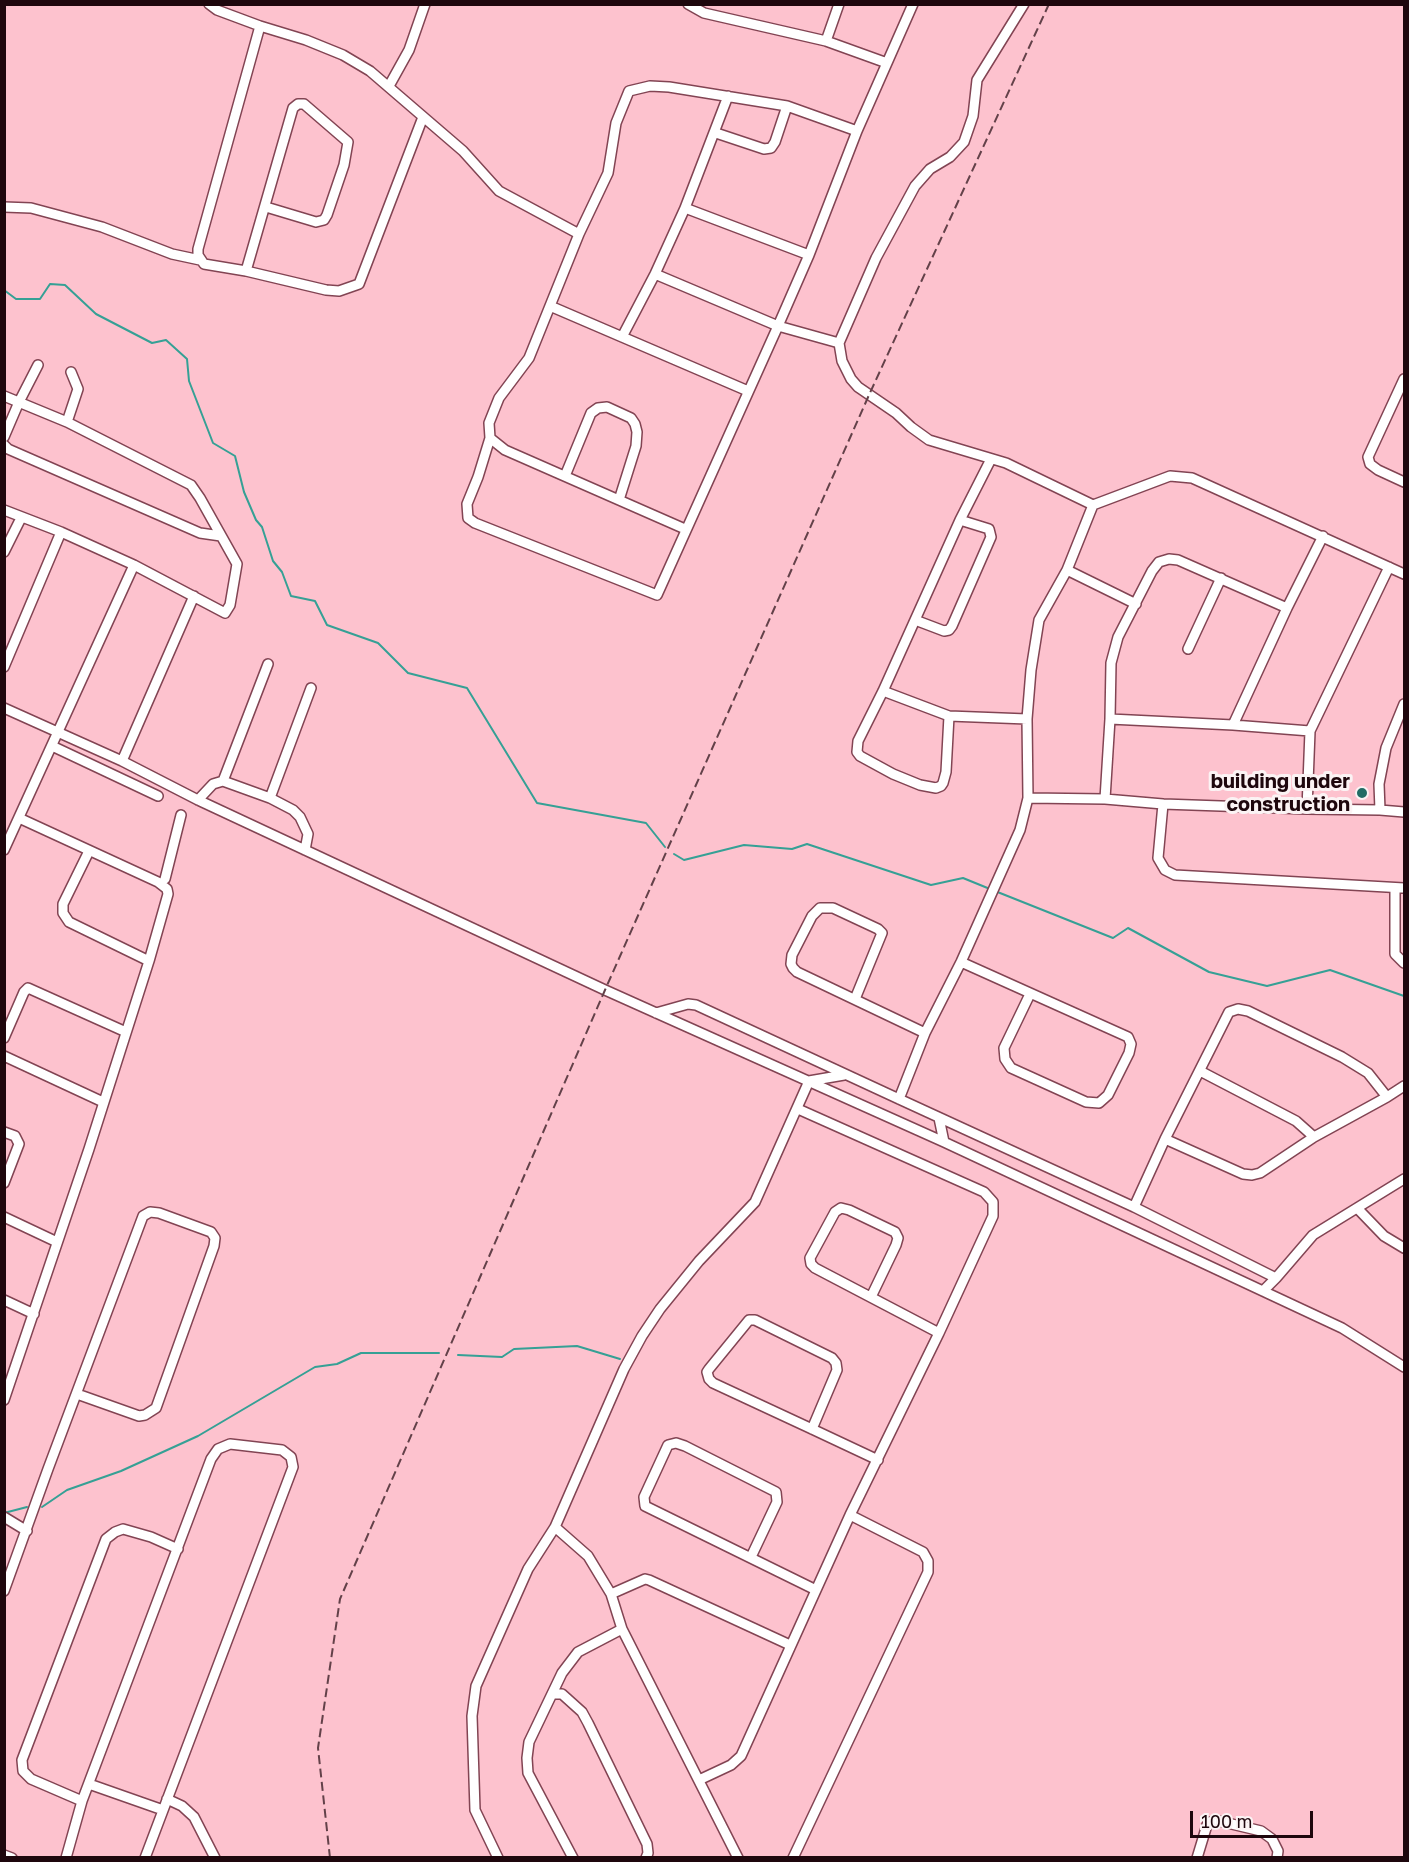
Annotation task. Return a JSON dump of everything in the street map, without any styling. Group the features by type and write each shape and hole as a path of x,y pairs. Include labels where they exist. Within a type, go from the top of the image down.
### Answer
{"street":[{"path":"209,4 217,10 260,26 306,39 370,70 463,151 499,191 579,234"},
{"path":"389,86 402,67 425,4"},
{"path":"688,4 704,13 826,41 887,63"},
{"path":"826,41 839,4"},
{"path":"857,131 787,106 669,87 650,86 629,91 616,123 608,173 579,234 529,358 499,398 489,423 490,438 467,504 468,518 475,523 657,594 809,255 857,131 913,4"},
{"path":"1024,4 978,80 973,116 964,142 950,157 930,169 915,186 876,258 839,342 842,361 851,379 858,387 896,413 911,428 929,440 1006,463 1093,505 1170,476 1192,478 1404,574"},
{"path":"200,260 198,249 260,26"},
{"path":"622,337 655,274 685,208 716,133 728,96"},
{"path":"246,271 293,108 298,104 304,104 348,142 344,165 327,215 324,220 316,222 266,207"},
{"path":"716,133 764,149 771,148 787,106"},
{"path":"4,207 31,208 102,226 172,254 200,260 204,264 339,291 359,284 423,117"},
{"path":"685,208 809,255"},
{"path":"655,274 778,326 839,342"},
{"path":"550,306 748,391"},
{"path":"4,437 18,402 38,365"},
{"path":"67,422 78,389 70,372"},
{"path":"1403,384 1368,457 1370,464 1378,470 1404,482"},
{"path":"4,396 67,422 191,485 237,564 230,605 225,613 134,565 61,532 4,510"},
{"path":"565,476 591,413 598,408 607,407 630,418 637,432 636,446 619,500"},
{"path":"490,438 505,450 685,529"},
{"path":"4,445 8,449 200,533 221,536"},
{"path":"485,456 505,450"},
{"path":"949,716 946,772 944,783 936,788 920,785 893,774 860,756 857,752 858,741 884,691 960,520 991,459"},
{"path":"899,1099 925,1033 961,962 1020,830 1028,798 1027,719 1031,670 1039,620 1067,570 1093,505"},
{"path":"4,552 21,518"},
{"path":"915,620 944,631 949,630 952,626 991,537 989,529 960,520"},
{"path":"4,667 61,532"},
{"path":"1233,724 1323,536"},
{"path":"1105,800 1111,663 1118,637 1152,571 1159,562 1169,559 1178,560 1287,608"},
{"path":"4,850 134,565"},
{"path":"1307,809 1310,731 1389,567"},
{"path":"1067,570 1136,604"},
{"path":"1188,649 1221,578"},
{"path":"122,761 194,596"},
{"path":"223,781 268,664"},
{"path":"270,798 311,688"},
{"path":"884,691 949,716 1027,719"},
{"path":"1380,810 1379,784 1386,747 1404,704"},
{"path":"4,708 59,731 305,850 944,1142 1342,1328 1404,1366"},
{"path":"1110,719 1233,724 1310,731"},
{"path":"1394,725 1404,728"},
{"path":"52,746 158,796"},
{"path":"198,800 213,784 223,781 270,798 293,810 300,817 308,834 305,850"},
{"path":"1028,798 1404,812"},
{"path":"1163,804 1158,858 1165,870 1175,875 1400,888 1395,954 1404,963"},
{"path":"165,879 181,815"},
{"path":"4,1400 89,1149 168,900 167,889 159,882 19,818"},
{"path":"89,851 63,904 63,913 69,922 149,961"},
{"path":"855,999 882,933 833,908 820,908 812,916 792,955 790,964 797,972 925,1033"},
{"path":"961,962 1128,1037 1131,1044 1130,1053 1108,1095 1099,1102 1086,1102 1011,1068 1005,1059 1004,1048 1030,994"},
{"path":"4,1038 24,992 28,988 126,1032"},
{"path":"656,1012 688,1004 696,1005 1134,1207 1276,1278"},
{"path":"1134,1207 1165,1139 1229,1012 1238,1009 1248,1011 1342,1057 1368,1073 1387,1097"},
{"path":"4,1056 103,1102"},
{"path":"1200,1071 1296,1121 1314,1137"},
{"path":"809,1081 844,1075"},
{"path":"498,1857 475,1810 472,1716 476,1686 528,1569 555,1527 624,1369 642,1336 660,1309 699,1261 755,1202 809,1081"},
{"path":"1165,1139 1243,1174 1252,1175 1260,1173 1314,1137 1404,1086"},
{"path":"699,1780 731,1765 741,1756 850,1515 993,1216 993,1202 984,1192 798,1109"},
{"path":"939,1118 944,1142"},
{"path":"4,1132 15,1136 20,1144 4,1183"},
{"path":"1263,1292 1313,1235 1404,1179"},
{"path":"1115,1222 1124,1203"},
{"path":"871,1297 896,1245 898,1238 896,1232 841,1208 835,1212 810,1258 811,1264 871,1297 939,1333"},
{"path":"1357,1208 1384,1236 1404,1248"},
{"path":"4,1591 27,1531 77,1394 143,1216 150,1212 159,1213 211,1232 215,1238 214,1246 156,1408 139,1416 77,1394"},
{"path":"4,1217 57,1242"},
{"path":"4,1300 34,1314"},
{"path":"812,1429 837,1370 836,1363 832,1358 755,1320 749,1320 709,1369 707,1372 709,1379 713,1383 878,1460"},
{"path":"751,1557 777,1502 776,1492 685,1446 676,1443 668,1445 644,1497 645,1506 816,1590"},
{"path":"66,1857 82,1801 212,1458 218,1449 230,1444 282,1450 291,1456 293,1467 145,1857"},
{"path":"793,1857 928,1572 928,1561 923,1552 850,1515"},
{"path":"4,1517 27,1531"},
{"path":"555,1527 588,1556 611,1594 622,1629 738,1857"},
{"path":"82,1801 31,1779 23,1771 22,1760 105,1539 123,1529 151,1537 178,1549"},
{"path":"611,1594 645,1579 649,1580 790,1645"},
{"path":"573,1857 528,1773 526,1758 529,1742 561,1673 578,1652 622,1629"},
{"path":"552,1694 562,1694 582,1712 588,1722 647,1844 646,1857"},
{"path":"89,1784 163,1810"},
{"path":"167,1799 182,1806 194,1817 215,1857"},
{"path":"1197,1857 1208,1825 1210,1822 1219,1821 1261,1831 1272,1839 1278,1851 1277,1857"},
{"path":"4,1855 12,1857"}],"waterway":[{"path":"4,290 16,299 40,299 50,284 65,285 96,314 152,343 166,340 187,359 189,381 213,443 235,456 244,492 256,520 262,527 273,561 282,572 291,596 315,601 327,625 378,643 408,673 467,688 537,803 646,823 665,847"},
{"path":"674,854 684,860 744,845 792,849 807,844 931,885 963,878 990,889"},
{"path":"995,891 1113,938 1128,928 1209,972 1267,986 1330,970 1404,996"},
{"path":"458,1355 502,1357 514,1349 577,1346 620,1359"},
{"path":"42,1507 67,1490 121,1471 198,1436 315,1367 337,1364 361,1353 439,1353"},
{"path":"4,1513 27,1507"}],"railway":[{"path":"330,1858 318,1748 340,1599 605,990 869,395 1049,4"}],"place":[{"name":"building under construction","path":"1362,793"}]}
